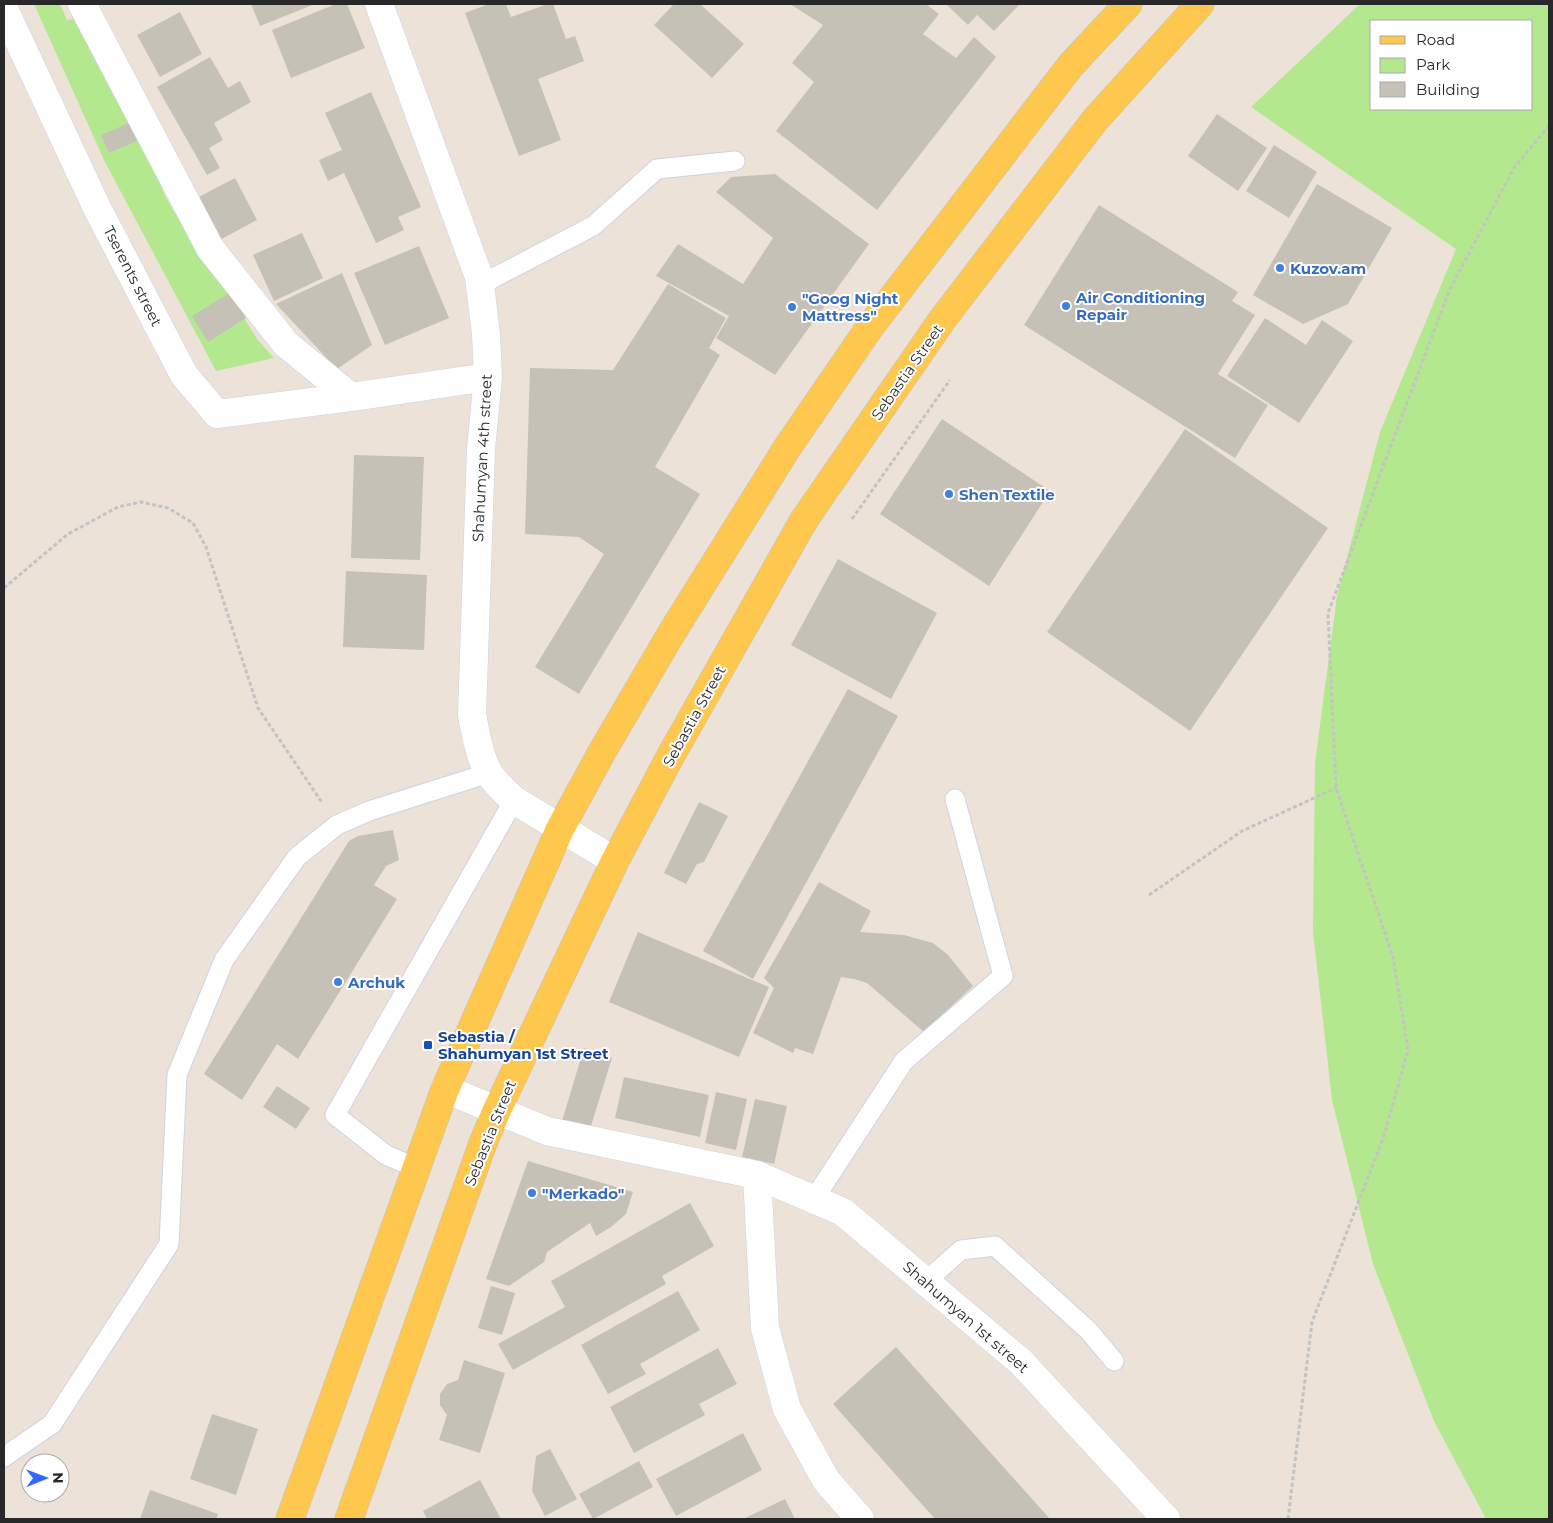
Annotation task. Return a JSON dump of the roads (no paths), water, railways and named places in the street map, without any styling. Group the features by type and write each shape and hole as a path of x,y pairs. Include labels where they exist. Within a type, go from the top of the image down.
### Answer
{"main road":[{"path":"297,1517 416,1168 445,1089 560,829 603,750 671,634 787,448 870,327 1071,65 1128,4"},
{"name":"Sebastia Street","path":"349,1519 483,1143 615,861 670,757 804,520 942,320 1089,127 1200,4"}],"street":[{"path":"82,4 210,248 286,344 351,397"},
{"name":"Shahumyan 4th street","path":"379,4 479,277 486,334 488,377 481,450 472,715 481,754 489,773 514,800 615,861"},
{"name":"Tserents street","path":"4,9 97,208 184,375 217,414 488,377"},
{"name":"Shahumyan 1st street","path":"445,1089 547,1131 757,1175 843,1212 1021,1362 1166,1519"},
{"path":"757,1175 766,1328 787,1409 826,1480 860,1519"}],"lane":[{"path":"480,285 593,226 657,169 735,161"},
{"path":"4,1456 52,1424 170,1244 177,1075 224,960 297,857 337,825 369,811 489,773"},
{"path":"814,1199 904,1061 1002,976 955,799"},
{"path":"416,1168 386,1155 335,1115 514,800"},
{"path":"926,1281 961,1250 995,1246 1089,1331 1114,1361"}],"place":[{"name":"Kuzov.am","path":"1280,268"},
{"name":"Air Conditioning Repair","path":"1066,306"},
{"name":"\"Goog Night Mattress\"","path":"792,307"},
{"name":"Shen Textile","path":"949,494"},
{"name":"Archuk","path":"338,982"},
{"name":"Sebastia / Shahumyan 1st Street","path":"428,1045"},
{"name":"\"Merkado\"","path":"532,1193"}]}
